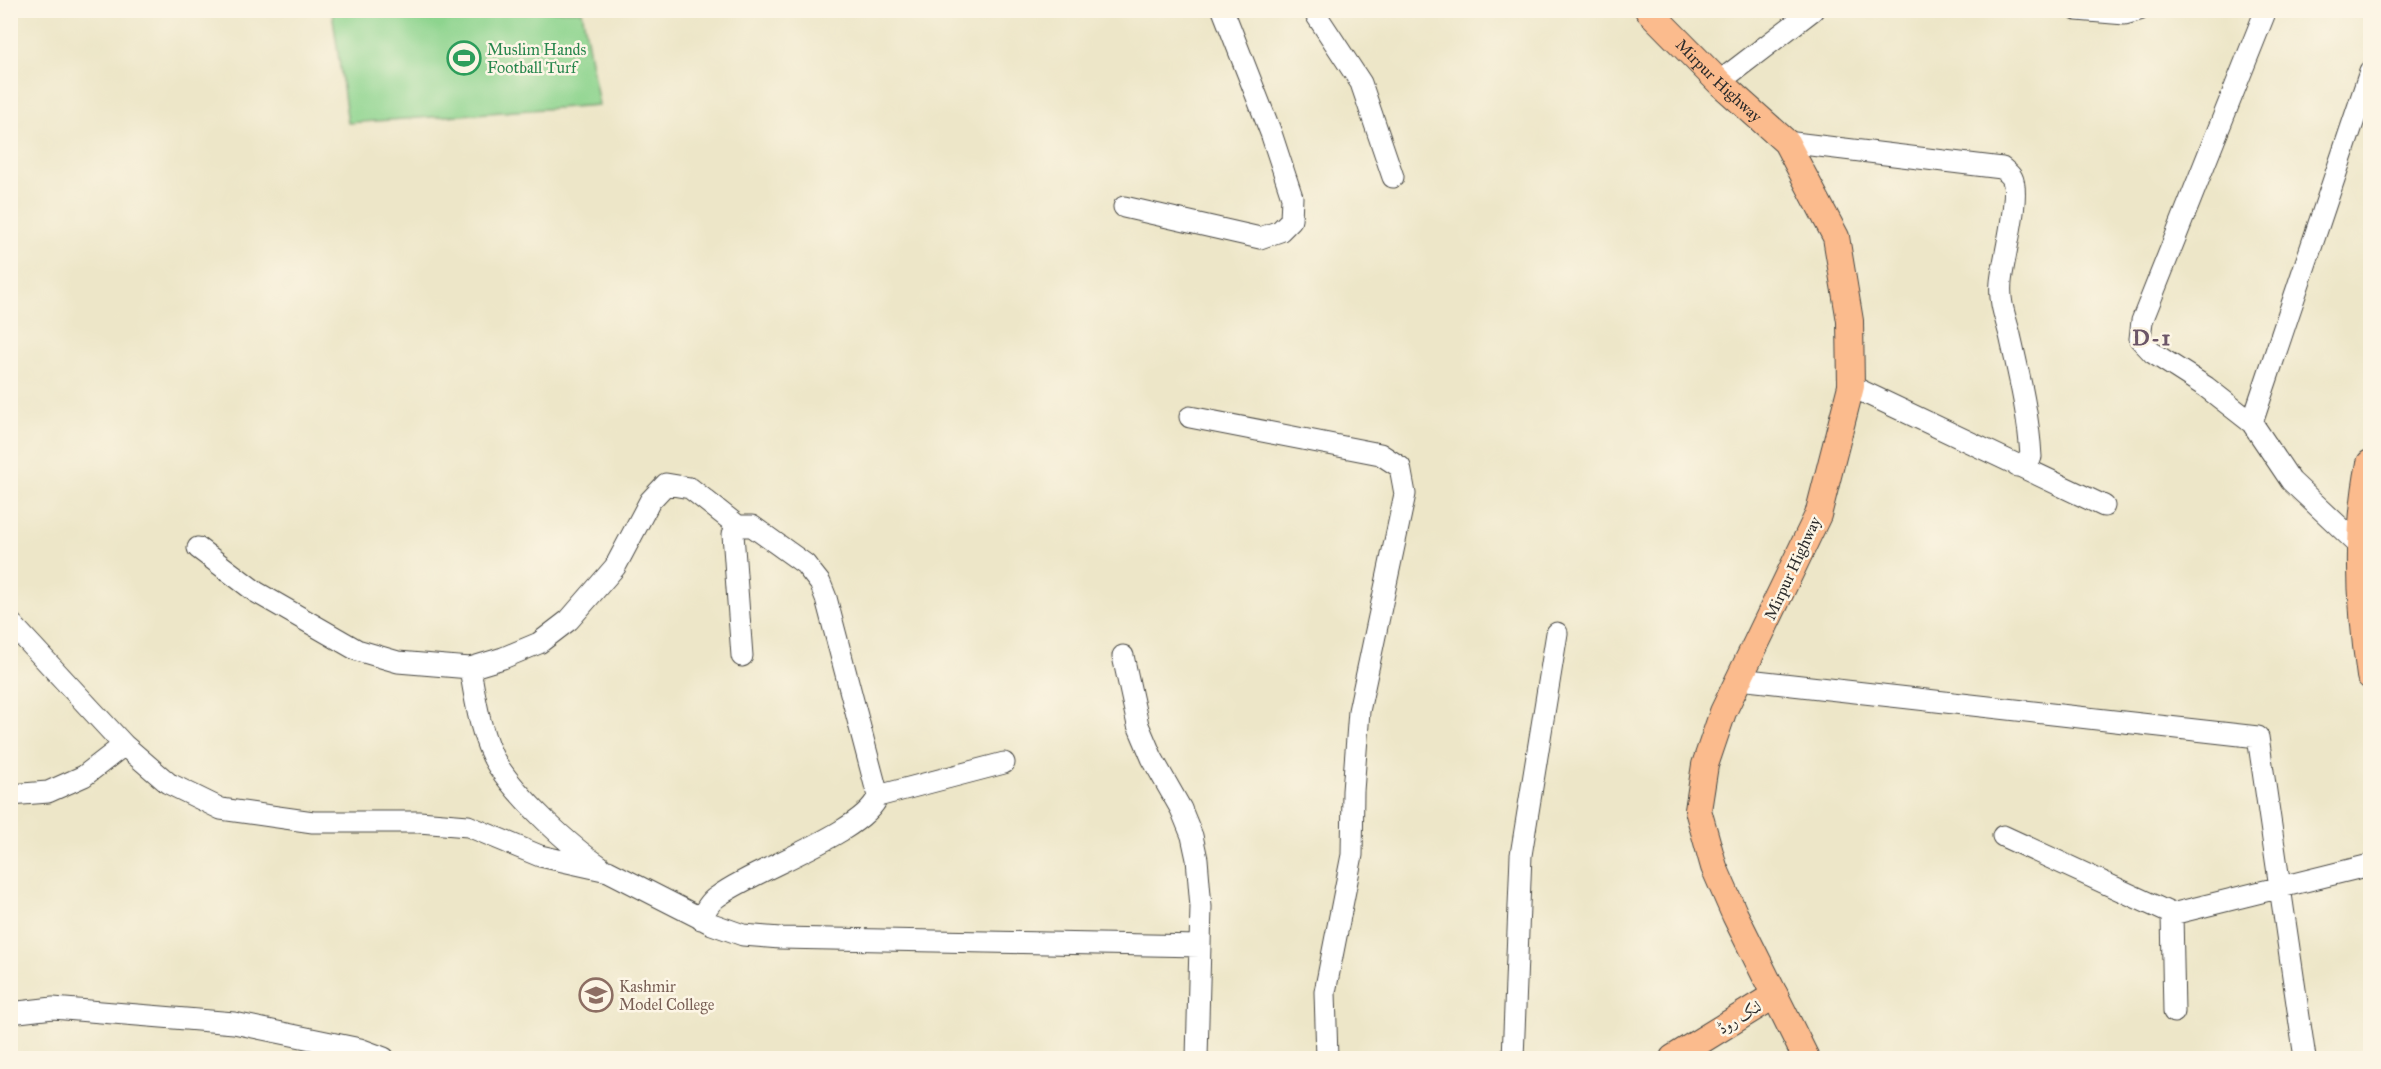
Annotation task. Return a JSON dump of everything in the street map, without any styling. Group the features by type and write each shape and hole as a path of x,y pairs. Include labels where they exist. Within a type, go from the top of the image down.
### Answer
{"main road":[{"name":"Mirpur Highway","path":"1648,10 1719,82 1786,142 1836,237 1851,321 1851,386 1818,515 1724,712 1706,765 1698,810 1714,867 1806,1059"},
{"path":"2370,463 2363,496 2361,547 2370,676"},
{"name":"لنک روڈ","path":"1673,1059 1775,995"}],"street":[{"path":"1124,207 1260,238 1280,231 1291,220 1292,197 1271,133 1223,10"},
{"path":"1314,10 1362,83 1393,177"},
{"path":"1719,82 1813,10"},
{"path":"2077,10 2125,14 2139,10"},
{"path":"2266,10 2142,321 2140,339 2153,353 2206,387 2252,423 2291,481 2361,547"},
{"path":"2252,423 2370,72"},
{"path":"1786,142 2002,168 2012,177 2015,193 2001,283 2000,305 2018,373 2030,441 2031,457 2024,464 2017,466"},
{"path":"1851,386 2104,506"},
{"path":"1190,417 1380,454 1400,467 1406,494 1359,711 1353,791 1352,855 1325,992 1327,1059"},
{"path":"198,548 256,592 357,650 398,662 470,668 503,658 539,643 569,620 615,567 650,501 666,484 690,488 738,526 752,526 805,564 820,583 826,598 878,796 875,805 855,822 812,846 759,871 716,897 700,919"},
{"path":"738,526 733,534 742,656"},
{"path":"10,622 124,745 168,783 221,809 313,822 419,822 468,826 540,856 608,871"},
{"path":"1513,1059 1521,855 1557,633"},
{"path":"1123,656 1138,725 1152,759 1181,808 1192,836 1200,883 1197,1059"},
{"path":"470,668 479,719 497,765 522,796 581,853 608,871 700,919 743,935 780,939 1200,946"},
{"path":"1739,679 2258,737 2305,1059"},
{"path":"10,795 48,792 84,776 124,745"},
{"path":"878,796 1004,763"},
{"path":"2003,836 2172,914 2370,866"},
{"path":"2172,914 2174,1012"},
{"path":"10,1013 53,1008 234,1023 360,1050 384,1059"}],"green space":[{"name":"Muslim Hands Football Turf","path":"332,11 582,11 599,105 348,123"}],"place":[{"name":"Muslim Hands Football Turf","path":"464,58"},
{"name":"Kashmir Model College","path":"596,995"}],"district":[{"name":"D-1","path":"2152,337"}]}
